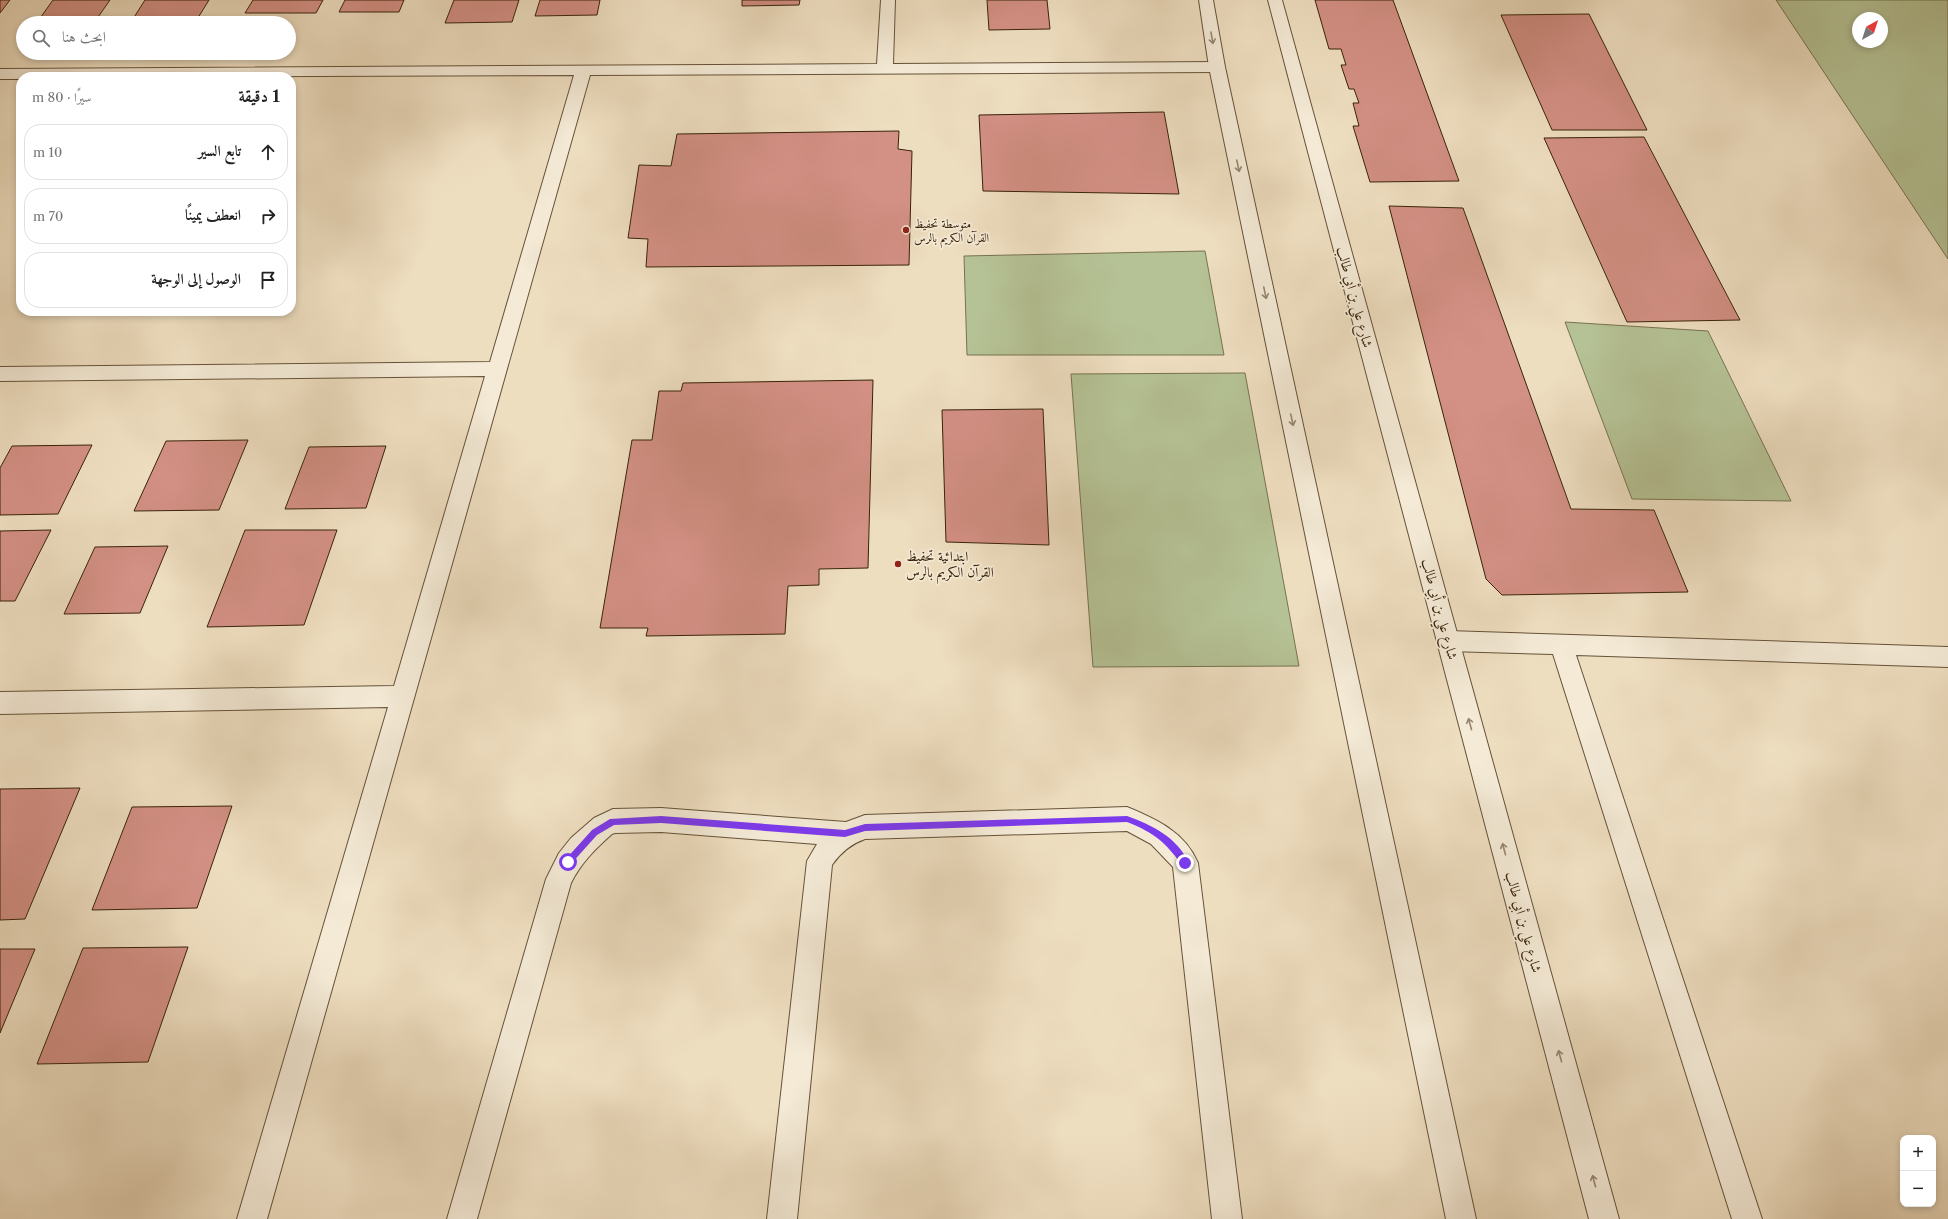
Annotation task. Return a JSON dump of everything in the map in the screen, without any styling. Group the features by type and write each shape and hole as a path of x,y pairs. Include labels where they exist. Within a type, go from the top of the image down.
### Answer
{"street":[{"path":"885,69 888,0"},
{"path":"1206,0 1217,67 1461,1219"},
{"name":"شارع علي بن أبي طالب","path":"1276,0 1604,1219"},
{"path":"296,72 1217,67"},
{"path":"252,1219 583,71"},
{"path":"0,74 16,74"},
{"path":"0,374 497,369"},
{"path":"1448,641 1948,657"},
{"path":"1561,645 1747,1219"},
{"path":"0,703 402,696"},
{"path":"782,1219 820,861 831,844 845,834 865,827 1127,819 1152,829 1172,844 1185,863 1227,1219"},
{"path":"462,1219 559,880 568,862 580,847 603,826 612,821 661,820 845,834"}],"green space":[{"path":"1776,0 1948,0 1948,259"},
{"path":"1205,251 1224,355 967,355 964,256"},
{"path":"1565,322 1708,331 1791,501 1632,499"},
{"path":"1245,373 1299,666 1093,667 1071,374"}],"building":[{"path":"0,0 10,0 0,13"},
{"path":"53,0 110,0 99,16 42,16"},
{"path":"145,0 209,0 199,16 135,16"},
{"path":"253,0 323,0 316,13 245,13"},
{"path":"345,0 404,0 399,12 339,12"},
{"path":"454,0 519,0 512,22 445,23"},
{"path":"540,0 600,0 597,15 535,16"},
{"path":"742,0 800,0 799,5 742,6"},
{"path":"987,0 1047,0 1050,29 989,30"},
{"path":"1315,0 1393,0 1459,181 1370,182 1353,126 1359,126 1353,103 1359,103 1354,89 1349,89 1341,65 1346,65 1341,49 1329,49"},
{"path":"1589,14 1647,130 1552,130 1501,15"},
{"path":"1164,112 1179,194 983,191 979,115"},
{"path":"899,131 898,149 912,151 909,265 646,267 648,239 628,238 639,165 671,166 677,134"},
{"path":"1644,137 1740,320 1627,322 1544,138"},
{"path":"1389,206 1463,208 1571,509 1654,510 1688,592 1502,595 1486,579"},
{"path":"873,380 868,568 819,569 819,585 788,586 785,634 646,636 648,628 600,628 632,440 652,440 659,391 681,391 683,383"},
{"path":"1043,409 1049,545 946,542 942,410"},
{"path":"248,440 219,510 134,511 166,441"},
{"path":"92,445 58,514 0,515 0,468 12,446"},
{"path":"386,446 366,508 285,509 309,447"},
{"path":"51,530 15,601 0,601 0,531"},
{"path":"245,530 337,530 304,625 207,627"},
{"path":"168,546 140,613 64,614 95,547"},
{"path":"80,788 25,919 0,920 0,789"},
{"path":"232,806 197,908 92,910 132,807"},
{"path":"188,947 148,1062 37,1064 83,948"},
{"path":"0,949 35,949 0,1033"}],"place":[{"name":"متوسطة تحفيظ القرآن الكريم بالرس","path":"906,230"},
{"name":"ابتدائية تحفيظ القرآن الكريم بالرس","path":"898,564"}],"route":[{"path":"568,862 580,847 595,833 612,821 661,820 845,834 865,827 1127,819 1152,829 1172,844 1185,863"}]}
